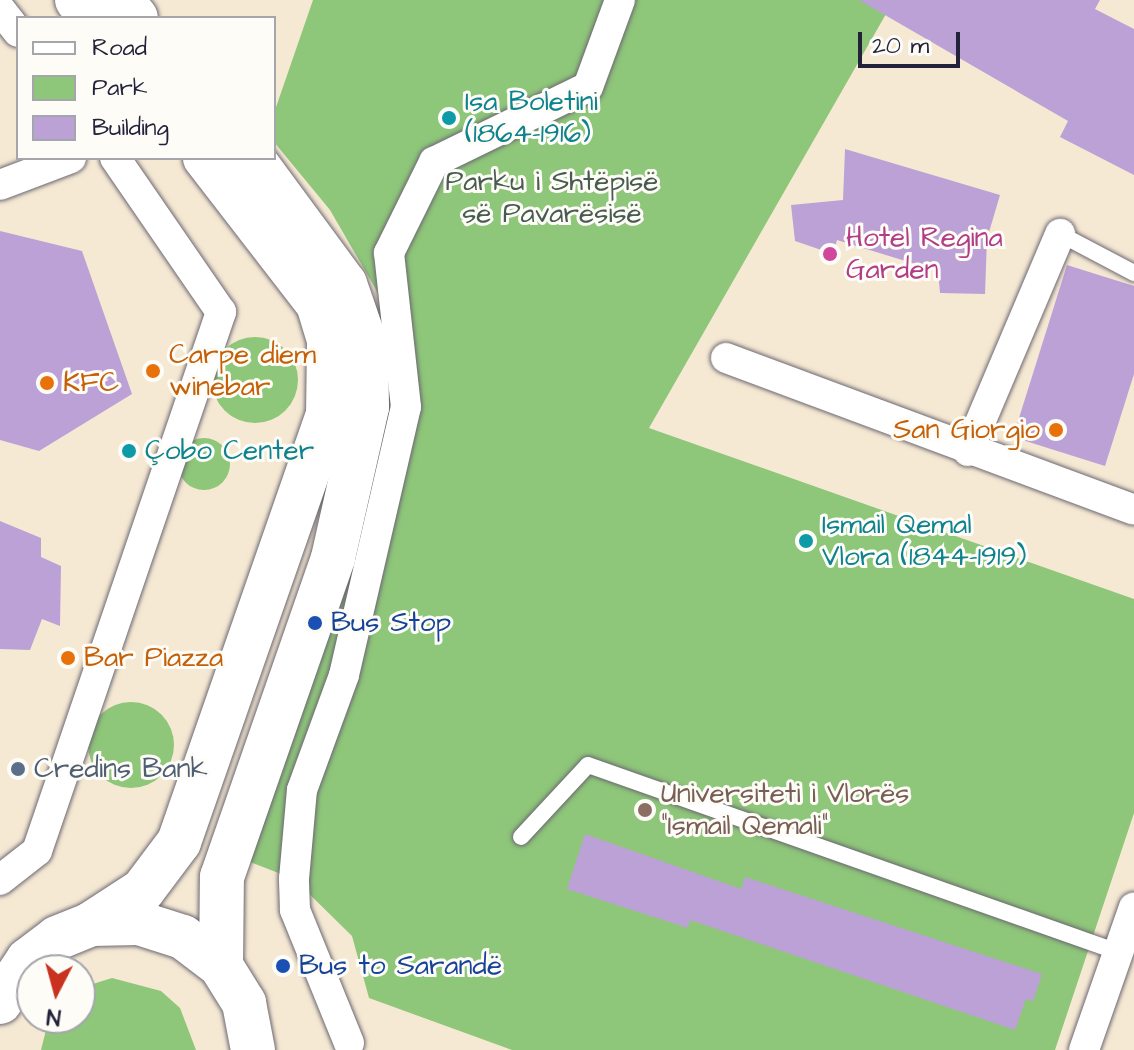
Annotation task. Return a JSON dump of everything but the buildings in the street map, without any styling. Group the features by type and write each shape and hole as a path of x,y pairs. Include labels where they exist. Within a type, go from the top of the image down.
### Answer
{"main road":[{"path":"77,0 90,16"},
{"path":"121,0 134,16"},
{"path":"0,1002 41,948 91,924 143,890 179,842 328,415 329,340 318,304 207,160"},
{"path":"254,160 321,245 358,314 367,370 358,464 333,558 224,868 221,966 258,1041"},
{"path":"91,924 161,927 221,966"}],"street":[{"path":"349,1043 295,910 294,879 302,790 344,675 406,407 389,253 434,162 588,87 620,0"},
{"path":"0,9 16,29"},
{"path":"0,185 66,160"},
{"path":"0,880 37,851 221,312 116,160"},
{"path":"968,451 1060,234"},
{"path":"726,358 968,451 1134,510"},
{"path":"1084,1050 1126,954 1134,907"}],"lane":[{"path":"1060,234 1134,273"},
{"path":"521,837 588,765 1126,954"}],"green space":[{"name":"Parku i Shtëpisë së Pavarësisë","path":"313,0 894,0 649,428 1134,599 1134,813 1055,1050 512,1050 369,998 352,936 294,879 245,860 370,506 389,399 378,293 330,210 276,144 276,107"},
{"path":"255,337 279,344 291,356 298,380 291,404 279,416 255,423 231,416 219,404 212,380 219,356 231,344"},
{"path":"204,438 223,445 230,464 223,483 204,490 185,483 178,464 185,445"},
{"path":"131,702 155,709 167,721 174,745 167,769 155,781 131,788 107,781 95,769 88,745 95,721 107,709"},
{"path":"112,978 161,991 180,1008 196,1050 41,1050 45,1034 96,1034 96,983"}],"place":[{"name":"Isa Boletini (1864-1916)","path":"449,118"},
{"name":"Hotel Regina Garden","path":"830,254"},
{"name":"Carpe diem winebar","path":"153,371"},
{"name":"KFC","path":"47,383"},
{"name":"San Giorgio","path":"1056,430"},
{"name":"Çobo Center","path":"129,451"},
{"name":"Ismail Qemal Vlora (1844-1919)","path":"806,541"},
{"name":"Bus Stop","path":"315,623"},
{"name":"Bar Piazza","path":"68,658"},
{"name":"Credins Bank","path":"18,769"},
{"name":"Universiteti i Vlorës \"Ismail Qemali\"","path":"645,810"},
{"name":"Bus to Sarandë","path":"283,966"}]}
